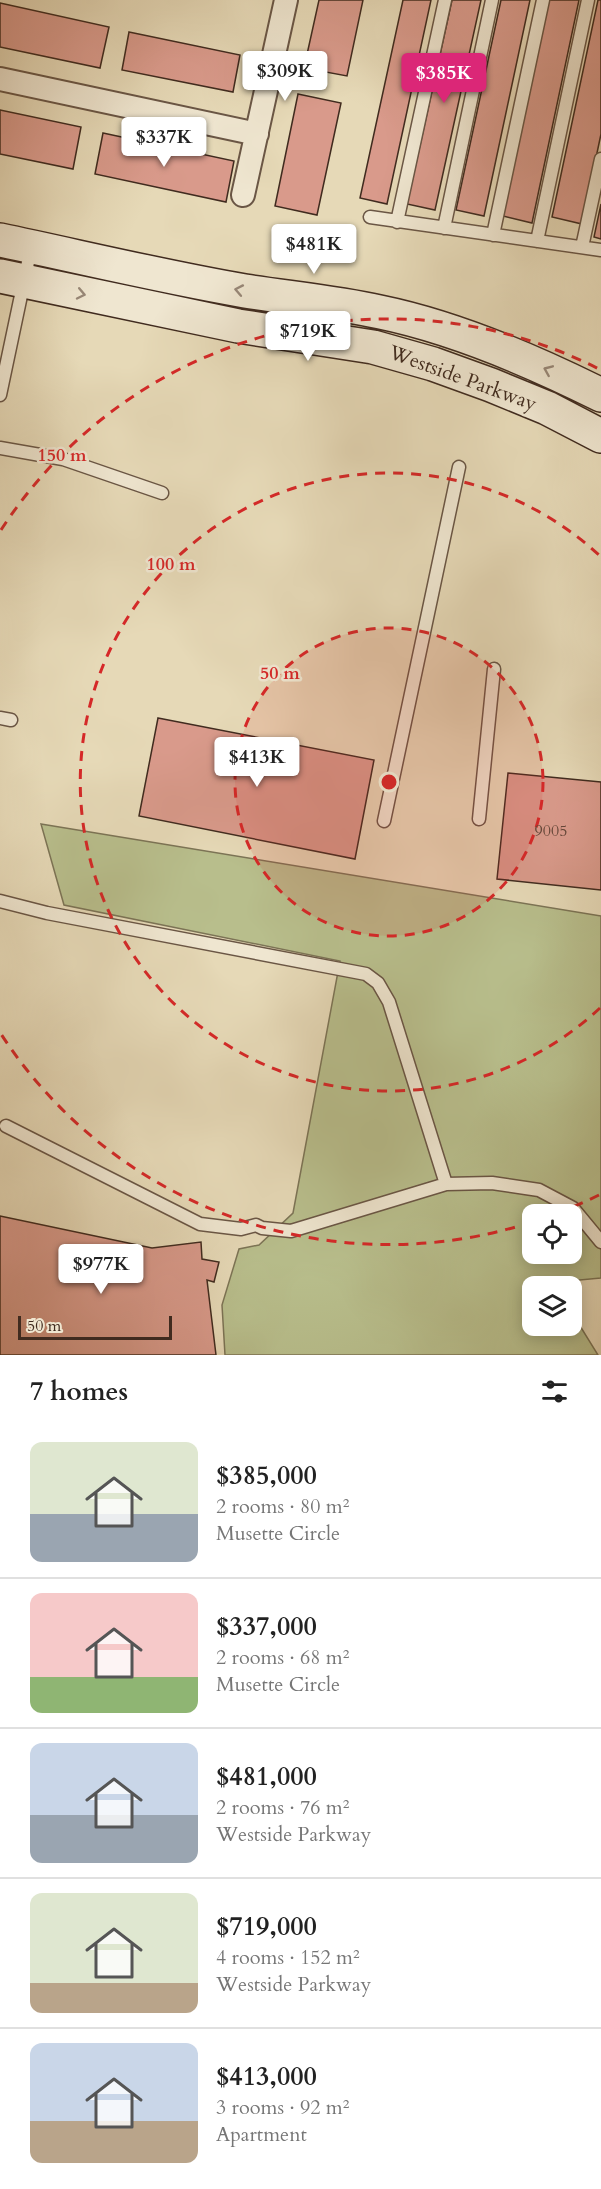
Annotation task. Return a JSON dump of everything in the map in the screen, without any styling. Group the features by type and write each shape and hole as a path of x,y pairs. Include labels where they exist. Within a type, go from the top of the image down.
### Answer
{"main road":[{"name":"Westside Parkway","path":"0,240 244,291 381,312 444,330 504,351 601,395"},
{"name":"Westside Parkway","path":"12,279 238,326 373,346 491,384 548,408 601,436"}],"street":[{"path":"243,195 286,0"},
{"path":"0,80 257,134"}],"lane":[{"path":"397,222 445,0"},
{"path":"444,228 492,0"},
{"path":"493,235 543,0"},
{"path":"537,241 588,0"},
{"path":"582,247 601,159"},
{"path":"370,217 601,250"},
{"path":"0,395 12,279 31,246"},
{"path":"0,448 63,459 162,493"},
{"path":"384,821 459,467"},
{"path":"479,819 494,669"},
{"path":"0,901 47,913 366,974 378,983 389,1002 446,1184"},
{"path":"6,1126 200,1224 241,1229 256,1224 262,1228 291,1231 446,1184 492,1183 539,1190 573,1208 601,1242"}],"green space":[{"path":"41,824 601,916 601,1278 582,1280 582,1276 522,1276 522,1336 582,1336 582,1329 598,1355 225,1355 222,1305 239,1249 259,1245 293,1213 340,961 64,905"}],"building":[{"path":"319,0 363,0 347,76 304,68"},
{"path":"403,0 431,0 387,204 360,198"},
{"path":"452,0 481,0 435,210 407,204"},
{"path":"501,0 530,0 484,216 456,210"},
{"path":"549,0 579,0 532,223 503,216"},
{"path":"598,0 601,0 601,134 582,224 552,217"},
{"path":"0,3 109,27 100,68 0,47"},
{"path":"129,32 240,55 233,92 122,70"},
{"path":"298,94 341,103 317,215 275,206"},
{"path":"0,110 81,127 73,169 0,154"},
{"path":"103,133 234,161 226,202 95,174"},
{"path":"601,204 601,239 594,237"},
{"path":"158,718 374,760 355,859 139,816"},
{"path":"508,773 601,782 601,890 497,879"},
{"path":"0,1216 152,1248 201,1242 202,1259 219,1262 214,1282 207,1280 216,1355 0,1355"}]}
